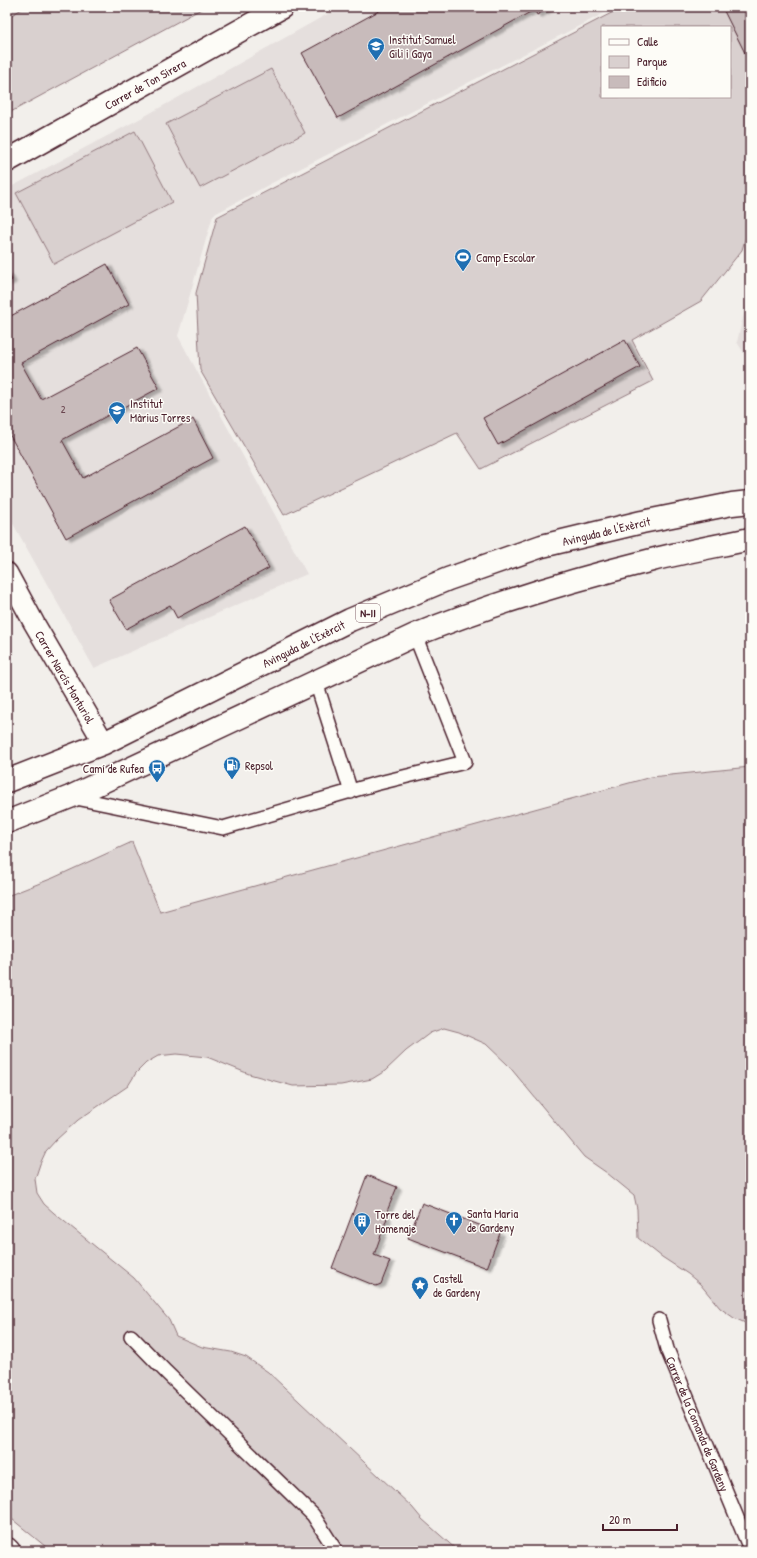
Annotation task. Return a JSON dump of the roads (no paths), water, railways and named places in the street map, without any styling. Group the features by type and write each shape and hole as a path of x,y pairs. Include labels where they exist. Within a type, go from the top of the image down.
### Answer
{"main road":[{"name":"Carrer de Ton Sirera","path":"7,161 282,7"},
{"name":"Avinguda de l'Exèrcit","path":"7,781 104,743 350,620 448,579 542,546 642,522 732,504 750,502"},
{"path":"7,822 70,797 415,635 446,622 552,588 653,560 750,540"}],"street":[{"name":"Carrer Narcís Monturiol","path":"7,573 37,617 104,743"}],"lane":[{"path":"70,797 223,828 375,784 465,762 415,635"},
{"path":"316,682 351,792"},
{"name":"Carrer de la Comanda de Gardeny","path":"659,1320 667,1349 750,1549"},
{"path":"131,1336 313,1515 336,1551"}],"place":[{"name":"Institut Samuel Gili i Gaya","path":"376,61"},
{"name":"Camp Escolar","path":"463,272"},
{"name":"Institut Màrius Torres","path":"117,425"},
{"name":"Repsol","path":"232,780"},
{"name":"Camí de Rufea","path":"157,783"},
{"name":"Santa Maria de Gardeny","path":"454,1235"},
{"name":"Torre del Homenaje","path":"362,1236"},
{"name":"Castell de Gardeny","path":"420,1300"}]}
